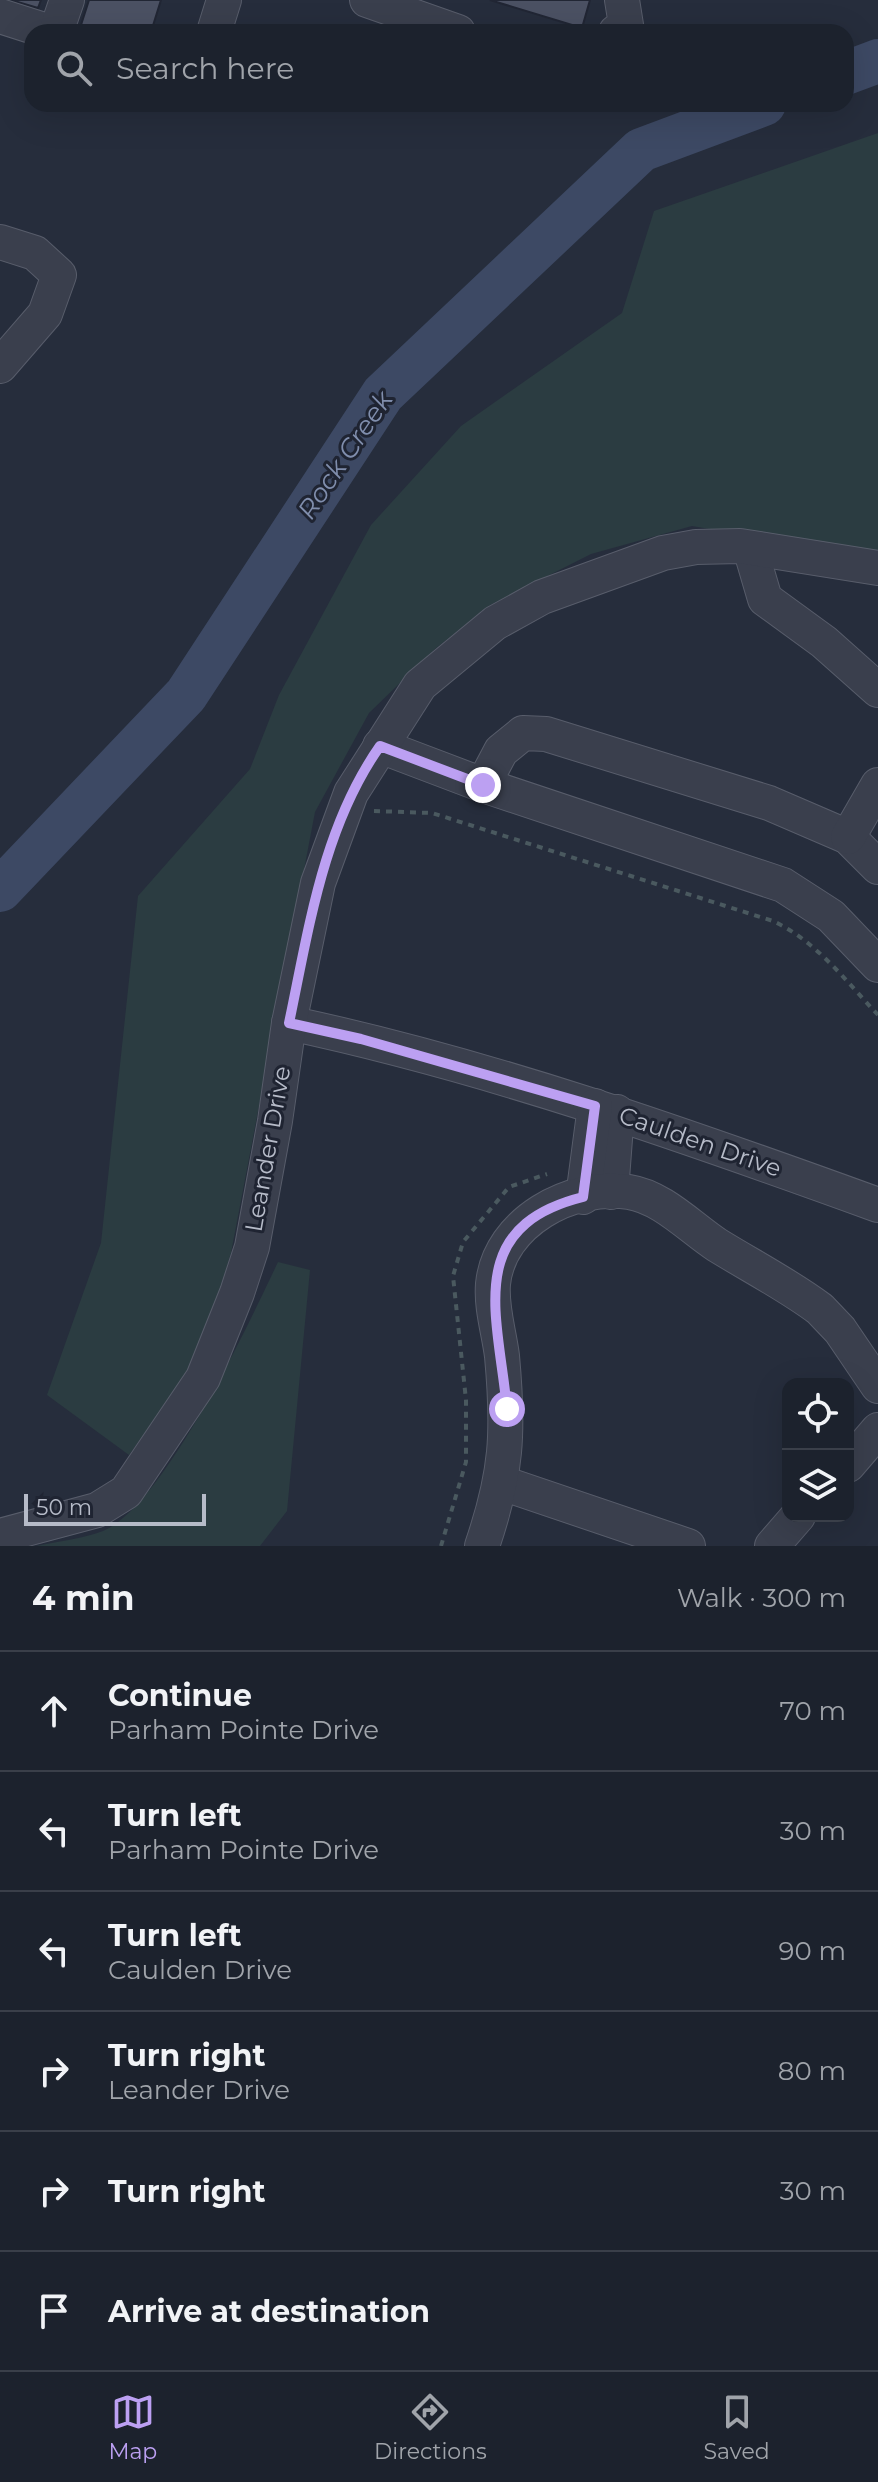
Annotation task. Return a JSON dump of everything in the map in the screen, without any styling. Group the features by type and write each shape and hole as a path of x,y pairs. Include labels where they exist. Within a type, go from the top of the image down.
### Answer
{"street":[{"path":"59,24 67,0"},
{"path":"216,24 224,0"},
{"path":"367,0 435,24"},
{"path":"622,0 626,24"},
{"path":"0,16 25,24"},
{"path":"0,242 35,253 59,275 45,314 0,366"},
{"name":"Leander Drive","path":"0,1536 97,1510 126,1492 203,1378 252,1247 289,1023 318,883 351,793 420,685 474,638 542,597 663,553 696,547 750,548 878,568"},
{"path":"750,548 765,599 824,642 878,690"},
{"path":"483,785 501,751 523,733 546,734 769,803 848,837 878,867"},
{"path":"380,746 483,785 783,885 831,916 878,965"},
{"path":"848,837 878,785"},
{"name":"Caulden Drive","path":"289,1023 361,1039 606,1109 878,1205"},
{"path":"597,1195 606,1109"},
{"path":"482,1546 502,1483 507,1409 493,1304 495,1271 509,1241 532,1216 546,1207 597,1195 631,1192 663,1207 820,1309 840,1330 878,1386"},
{"path":"854,1458 878,1430"},
{"path":"502,1483 688,1546"},
{"path":"772,1546 793,1522"}],"path":[{"path":"372,810 381,813 432,813 773,921 793,931 815,948 878,1015"}],"shaded area":[{"path":"878,133 878,558 692,526 591,554 490,605 435,649 369,713 315,812 231,1253 201,1354 129,1455 47,1395 101,1243 138,896 250,769 279,695 371,525 461,426 622,313 654,211"},
{"path":"278,1262 310,1270 287,1511 260,1546 37,1546 103,1531 127,1515 152,1487 202,1410"}],"building":[{"path":"11,0 41,0 38,8"},
{"path":"89,0 161,0 154,24 81,24"},
{"path":"490,0 590,0 583,24 569,24"}],"waterway":[{"name":"Rock Creek","path":"854,70 878,61"},
{"name":"Rock Creek","path":"0,890 186,695 383,394 641,150 743,112"}],"route":[{"path":"483,785 380,746 351,793 318,883 289,1023 361,1039 595,1106 583,1197 546,1207 532,1216 509,1241 495,1271 493,1304 507,1409"}]}
